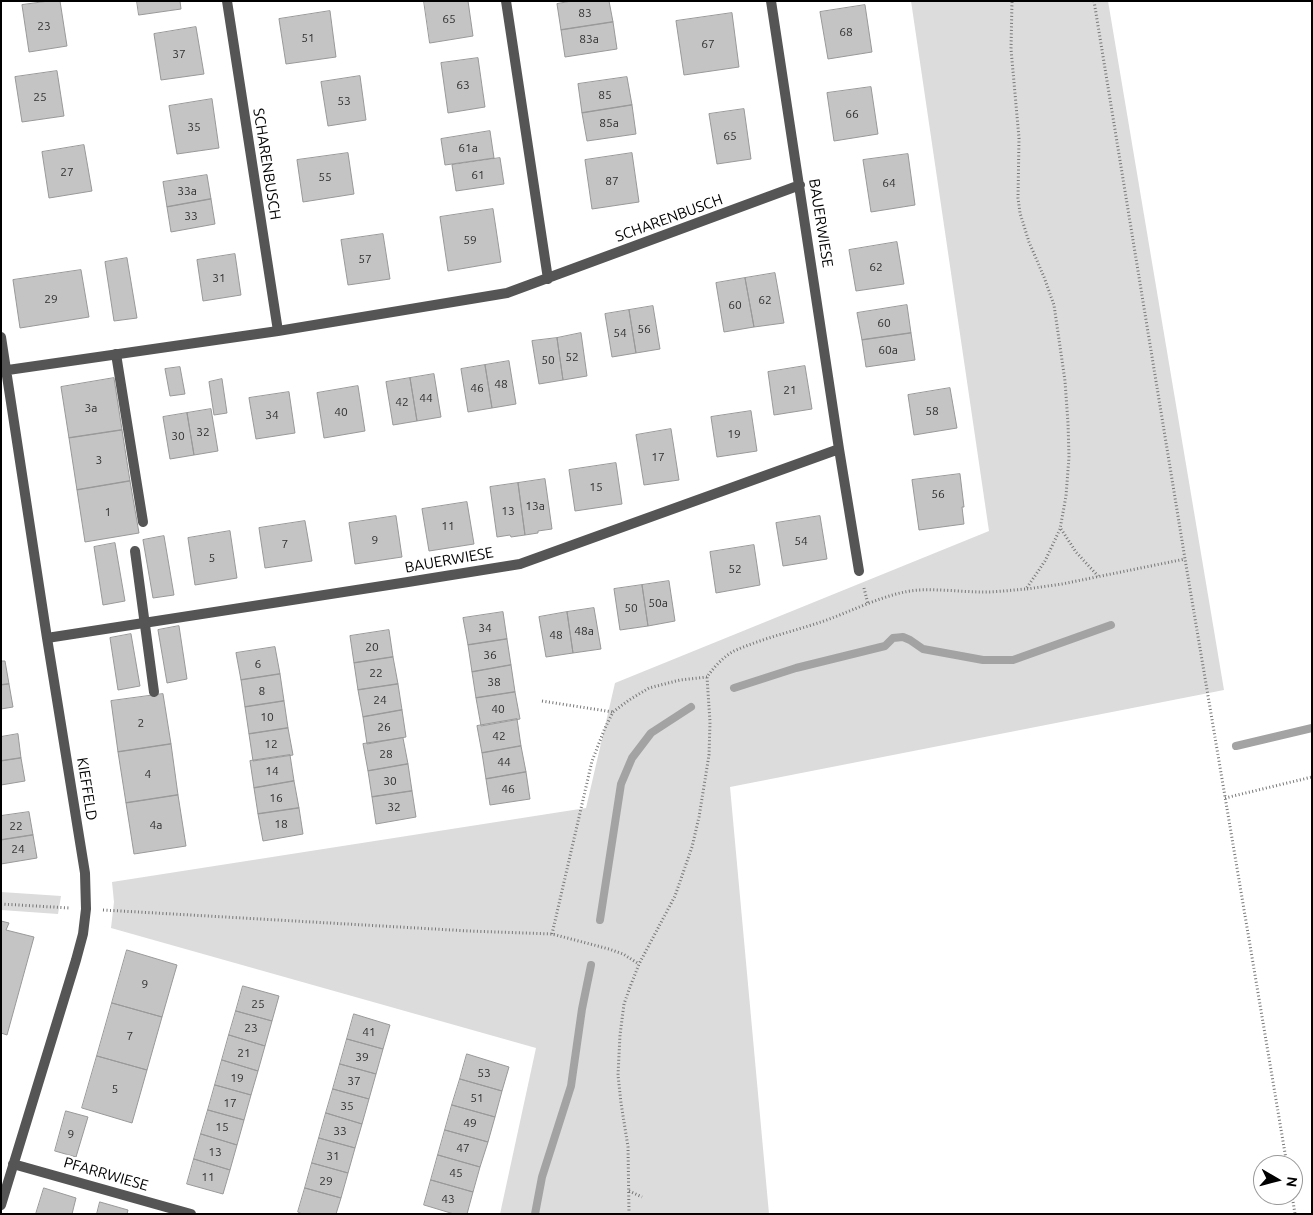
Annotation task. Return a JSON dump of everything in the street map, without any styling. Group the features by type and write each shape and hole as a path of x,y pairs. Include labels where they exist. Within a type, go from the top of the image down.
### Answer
{"street":[{"name":"SCHARENBUSCH","path":"227,1 278,331"},
{"path":"506,1 548,279"},
{"name":"BAUERWIESE","path":"771,1 859,571"},
{"name":"SCHARENBUSCH","path":"4,370 278,331 506,293 800,185"},
{"path":"1,337 4,370"},
{"path":"116,354 143,522"},
{"name":"KIEFFELD","path":"1,1205 76,960 83,934 86,910 85,873 4,370"},
{"name":"BAUERWIESE","path":"47,638 520,564 839,449"},
{"path":"135,551 154,692"},
{"name":"PFARRWIESE","path":"13,1164 191,1214"}],"path":[{"path":"1012,1 1011,50 1019,138 1018,198 1020,213 1029,242 1054,305 1065,381 1069,457 1066,496 1060,529 1045,561 1026,589"},
{"path":"1094,1 1285,1155"},
{"path":"1060,529 1076,552 1098,576"},
{"path":"628,1214 628,1147 618,1075 624,1004 639,964 676,896 692,847 709,755 710,722 707,677 718,663 733,652 904,592 952,590 985,592 1026,589 1062,584 1185,559"},
{"path":"552,934 592,761 605,728 614,712 629,700 650,688 680,680 707,677"},
{"path":"542,701 614,712"},
{"path":"1225,798 1312,777"},
{"path":"1,904 552,934 609,949 623,954 639,964"},
{"path":"629,1192 642,1197"}],"shaded area":[{"path":"911,1 1108,1 1224,690 730,787 769,1214 500,1214 536,1048 111,928 114,902 112,882 586,808 615,683 989,531"},
{"path":"1,892 61,896 58,914 1,910"}],"building":[{"path":"60,1 67,46 29,52 22,5"},
{"path":"137,1 180,1 181,9 139,15"},
{"path":"424,1 468,1 473,36 430,43"},
{"path":"572,1 609,1 613,22 561,30 557,4"},
{"path":"865,5 872,52 828,59 820,12"},
{"path":"330,11 336,57 286,64 279,19"},
{"path":"732,13 739,67 684,75 676,21"},
{"path":"613,22 617,49 565,57 561,30"},
{"path":"196,27 204,74 161,80 154,34"},
{"path":"478,58 485,107 448,113 441,63"},
{"path":"57,71 64,116 22,122 15,77"},
{"path":"360,76 366,120 328,126 321,82"},
{"path":"627,77 632,105 582,113 578,84"},
{"path":"871,87 878,134 834,141 827,93"},
{"path":"212,99 219,148 177,154 169,106"},
{"path":"632,105 636,134 587,141 582,113"},
{"path":"744,109 751,159 717,164 709,114"},
{"path":"490,131 494,158 445,165 441,139"},
{"path":"84,145 92,191 49,198 42,152"},
{"path":"348,153 354,194 303,202 297,160"},
{"path":"632,153 639,202 592,209 585,160"},
{"path":"908,154 915,205 871,212 863,160"},
{"path":"500,158 504,184 456,191 452,165"},
{"path":"207,175 211,199 167,207 163,182"},
{"path":"211,199 215,224 171,232 167,207"},
{"path":"493,209 501,262 448,271 440,217"},
{"path":"383,234 390,279 348,285 341,240"},
{"path":"897,242 904,284 856,291 849,250"},
{"path":"235,254 241,295 203,301 197,260"},
{"path":"127,258 137,318 114,321 105,262"},
{"path":"81,270 89,317 20,328 13,280"},
{"path":"775,273 784,323 754,327 745,278"},
{"path":"745,278 754,327 724,332 716,283"},
{"path":"907,305 911,333 862,340 857,313"},
{"path":"653,306 660,349 636,353 629,310"},
{"path":"629,310 636,353 612,357 605,314"},
{"path":"581,333 587,376 563,380 557,338"},
{"path":"911,333 915,360 866,367 862,340"},
{"path":"557,338 563,380 539,384 532,341"},
{"path":"509,361 516,404 492,408 485,365"},
{"path":"485,365 492,408 468,412 461,369"},
{"path":"805,366 812,409 774,415 768,372"},
{"path":"180,367 185,394 170,396 165,369"},
{"path":"434,374 441,417 417,421 410,378"},
{"path":"114,378 122,430 69,438 61,387"},
{"path":"410,378 417,421 393,425 386,382"},
{"path":"222,379 227,413 214,415 209,382"},
{"path":"358,386 365,431 324,438 317,393"},
{"path":"950,388 957,428 914,435 908,395"},
{"path":"289,392 295,433 256,439 249,398"},
{"path":"211,409 218,451 194,455 187,413"},
{"path":"751,411 757,451 717,457 711,417"},
{"path":"187,413 194,455 170,459 163,417"},
{"path":"671,429 679,480 644,485 636,435"},
{"path":"122,430 130,481 77,490 69,438"},
{"path":"616,463 622,504 575,511 569,470"},
{"path":"960,474 964,524 919,530 912,480"},
{"path":"545,479 552,529 525,535 518,483"},
{"path":"130,481 139,533 85,542 77,490"},
{"path":"518,483 525,535 497,537 490,487"},
{"path":"467,502 474,544 429,551 422,509"},
{"path":"396,516 402,557 355,564 349,523"},
{"path":"820,516 827,559 783,566 776,523"},
{"path":"305,521 312,561 265,568 259,528"},
{"path":"230,531 237,578 195,585 188,538"},
{"path":"164,536 174,595 153,598 143,540"},
{"path":"115,543 125,601 103,605 94,547"},
{"path":"754,545 760,585 716,593 710,552"},
{"path":"669,581 675,621 648,626 642,585"},
{"path":"642,585 648,626 620,630 614,589"},
{"path":"594,608 601,649 573,653 567,612"},
{"path":"503,612 507,639 468,645 463,618"},
{"path":"567,612 573,653 546,657 539,617"},
{"path":"179,626 187,679 167,683 158,630"},
{"path":"389,630 393,657 354,663 350,636"},
{"path":"131,634 140,686 118,690 110,638"},
{"path":"507,639 511,665 472,672 468,645"},
{"path":"275,647 280,674 241,680 236,653"},
{"path":"393,657 398,684 358,690 354,663"},
{"path":"1,661 5,661 9,684 1,685"},
{"path":"511,665 515,692 476,698 472,672"},
{"path":"280,674 284,701 245,707 241,680"},
{"path":"9,684 13,707 1,709 1,685"},
{"path":"398,684 402,710 363,717 358,690"},
{"path":"515,692 520,719 481,726 476,698"},
{"path":"163,694 171,744 118,752 111,701"},
{"path":"284,701 288,728 249,734 245,707"},
{"path":"402,710 406,737 367,744 363,717"},
{"path":"517,719 521,746 482,753 477,726"},
{"path":"288,728 293,755 253,761 249,734"},
{"path":"18,734 21,758 1,761 1,737"},
{"path":"403,738 408,764 368,771 363,744"},
{"path":"171,744 178,795 126,803 118,752"},
{"path":"521,746 526,772 486,779 482,753"},
{"path":"290,755 294,781 254,788 250,761"},
{"path":"21,758 25,781 1,785 1,761"},
{"path":"408,764 412,791 372,797 368,771"},
{"path":"526,772 530,799 490,805 486,779"},
{"path":"294,781 299,808 258,814 254,788"},
{"path":"412,791 416,817 376,824 372,797"},
{"path":"178,795 186,846 134,854 126,803"},
{"path":"299,808 303,834 263,841 258,814"},
{"path":"29,812 33,835 1,840 1,816"},
{"path":"33,835 37,858 1,864 1,840"},
{"path":"1,921 9,923 6,930 34,937 7,1035 1,1033"},
{"path":"127,950 177,965 162,1017 112,1003"},
{"path":"243,986 279,996 272,1021 236,1011"},
{"path":"112,1003 162,1017 147,1070 97,1056"},
{"path":"236,1011 272,1021 265,1046 229,1035"},
{"path":"354,1014 390,1025 383,1049 347,1039"},
{"path":"229,1035 265,1046 258,1071 222,1060"},
{"path":"347,1039 383,1049 376,1074 340,1064"},
{"path":"467,1054 509,1067 502,1091 460,1079"},
{"path":"97,1056 147,1070 132,1123 82,1108"},
{"path":"222,1060 258,1071 251,1095 215,1085"},
{"path":"340,1064 376,1074 369,1099 333,1089"},
{"path":"460,1079 502,1091 495,1117 452,1105"},
{"path":"215,1085 251,1095 244,1120 208,1110"},
{"path":"333,1089 369,1099 362,1124 326,1113"},
{"path":"452,1105 495,1117 488,1142 445,1130"},
{"path":"208,1110 244,1120 237,1145 201,1134"},
{"path":"66,1111 88,1117 76,1157 55,1151"},
{"path":"326,1113 362,1124 355,1148 319,1138"},
{"path":"445,1130 488,1142 480,1167 438,1155"},
{"path":"201,1134 237,1145 230,1170 194,1159"},
{"path":"319,1138 355,1148 348,1173 312,1163"},
{"path":"438,1155 480,1167 473,1192 431,1180"},
{"path":"194,1159 230,1170 223,1194 187,1184"},
{"path":"312,1163 348,1173 341,1198 305,1188"},
{"path":"431,1180 473,1192 467,1214 454,1214 424,1205"},
{"path":"44,1188 76,1198 72,1214 36,1214"},
{"path":"305,1188 341,1198 336,1214 302,1214 298,1212"},
{"path":"100,1202 128,1210 127,1214 97,1214"}],"waterway":[{"path":"734,688 796,668 885,646 893,638 903,637 923,649 983,660 1013,660 1111,625"},
{"path":"600,920 621,784 632,758 651,733 691,707"},
{"path":"1236,746 1312,728"},
{"path":"535,1214 542,1177 571,1086 582,1009 591,965"}]}
